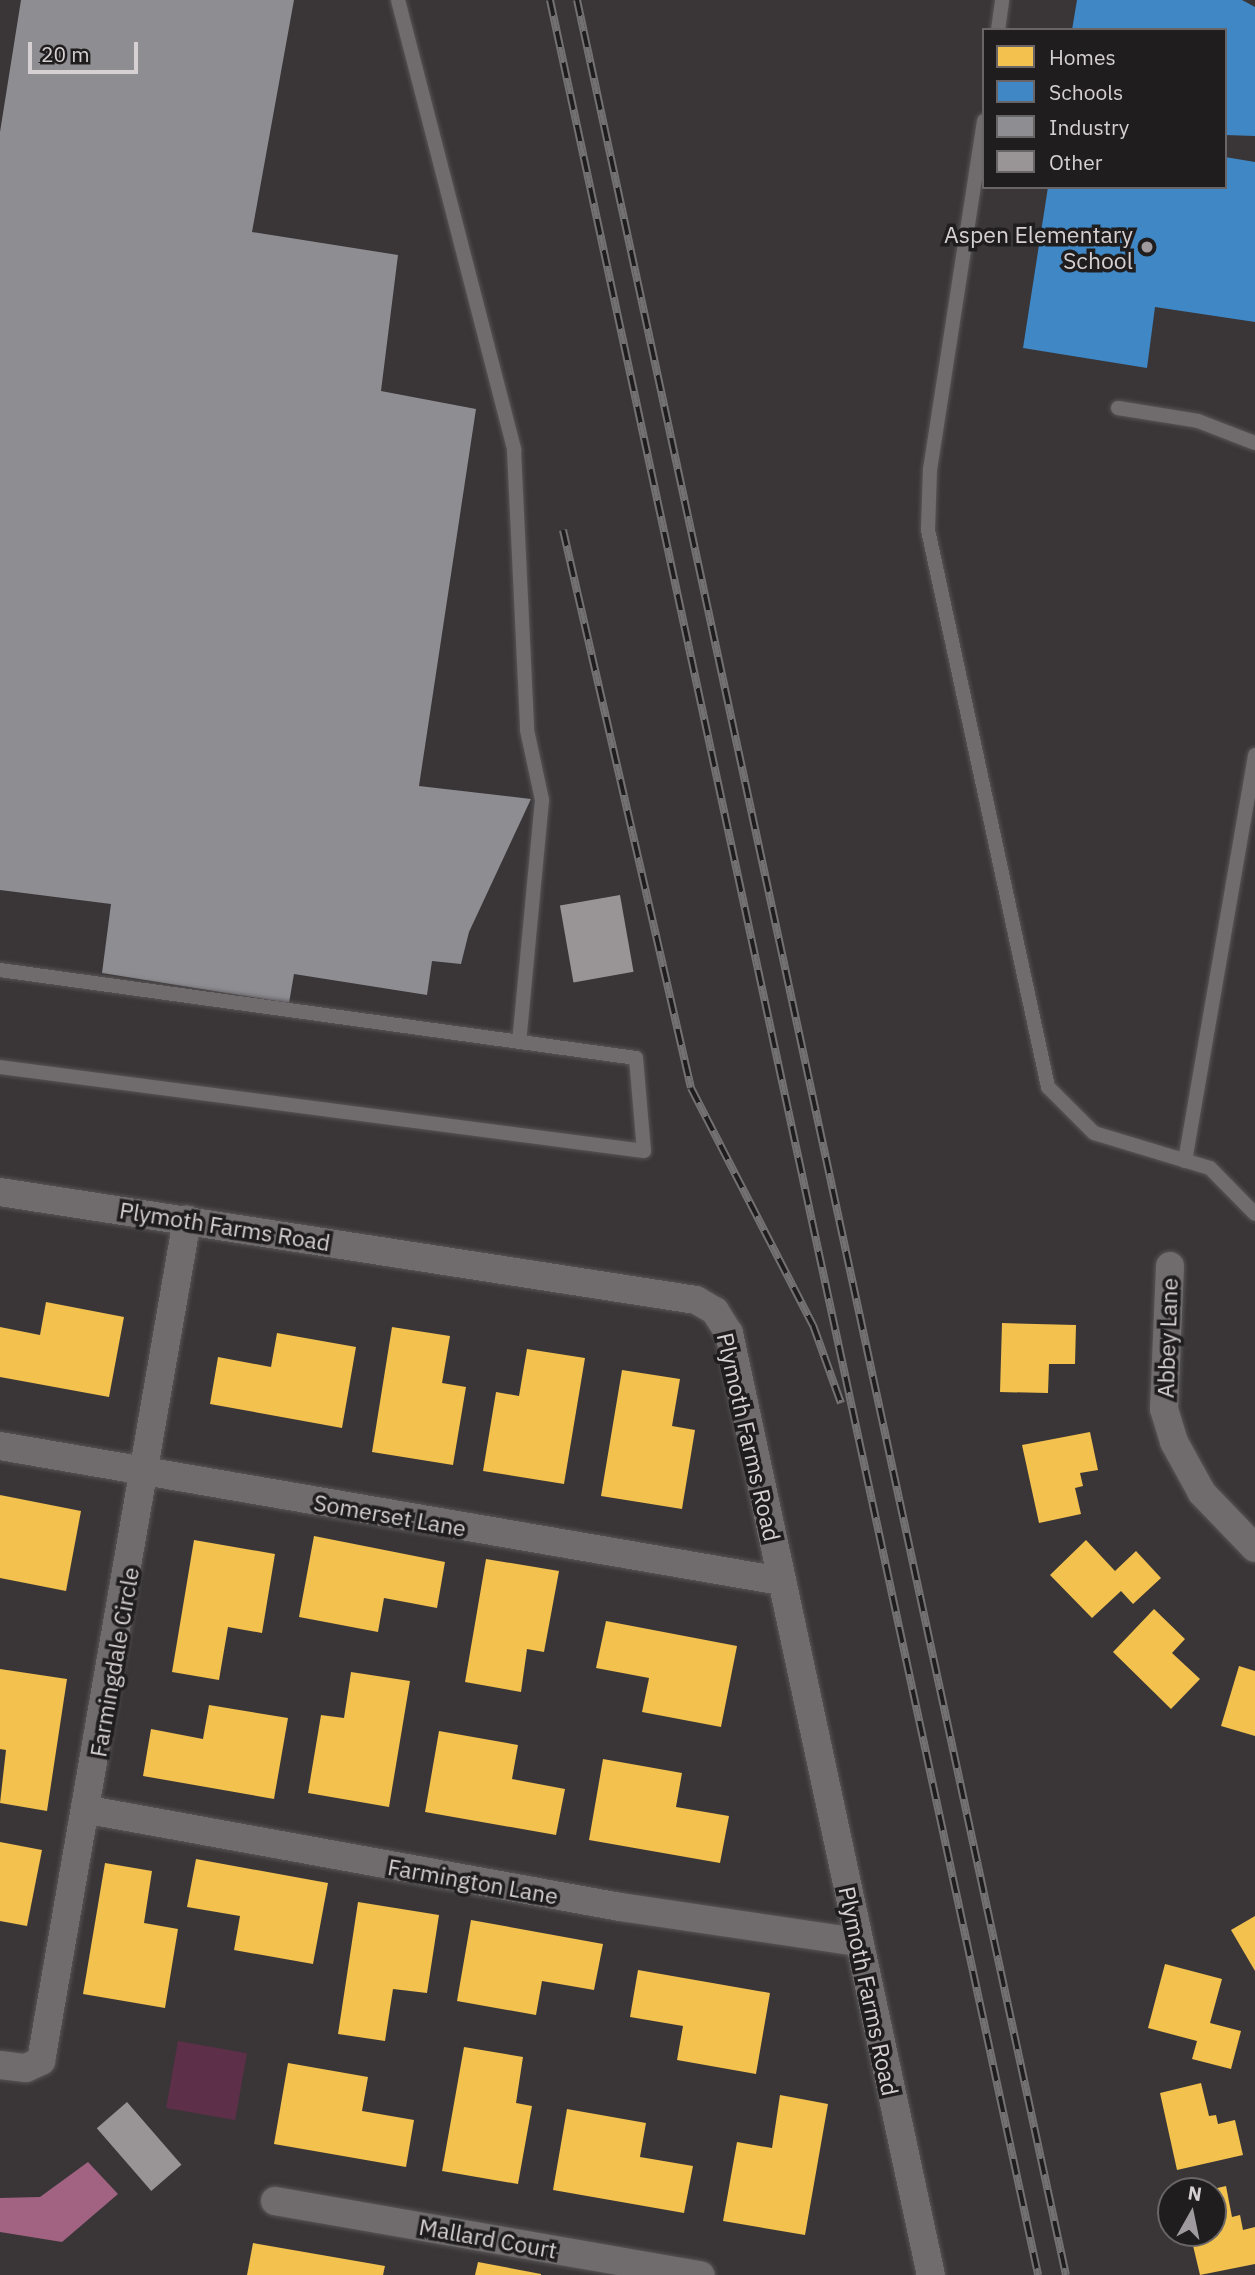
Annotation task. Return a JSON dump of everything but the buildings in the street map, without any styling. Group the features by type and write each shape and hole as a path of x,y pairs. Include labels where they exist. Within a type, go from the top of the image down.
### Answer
{"street":[{"name":"Plymoth Farms Road","path":"0,1192 696,1300 715,1311 729,1333 931,2275"},
{"name":"Farmingdale Circle","path":"0,2065 26,2068 41,2061 89,1810 187,1220"},
{"name":"Abbey Lane","path":"1170,1266 1163,1329 1164,1409 1170,1431 1202,1493 1255,1548"},
{"name":"Somerset Lane","path":"0,1446 781,1581"},
{"name":"Farmington Lane","path":"89,1810 620,1907 858,1942"},
{"name":"Mallard Court","path":"275,2201 701,2275"}],"lane":[{"path":"398,0 514,450 527,730 542,800 519,1042"},
{"path":"998,28 1002,0"},
{"path":"982,134 930,469 928,530 1048,1087 1094,1133 1210,1168 1255,1214"},
{"path":"1118,408 1198,421 1255,443"},
{"path":"1185,1161 1255,755"},
{"path":"0,970 636,1058 643,1151 0,1067"}],"shaded area":[{"path":"178,2041 247,2053 235,2120 166,2108"},
{"path":"88,2162 118,2194 62,2242 0,2232 0,2198 40,2197"}],"railway":[{"path":"550,0 1038,2275"},
{"path":"577,0 1066,2275"},
{"path":"563,530 691,1088 813,1325 841,1403"}],"place":[{"name":"Aspen Elementary School","path":"1147,247"}]}
